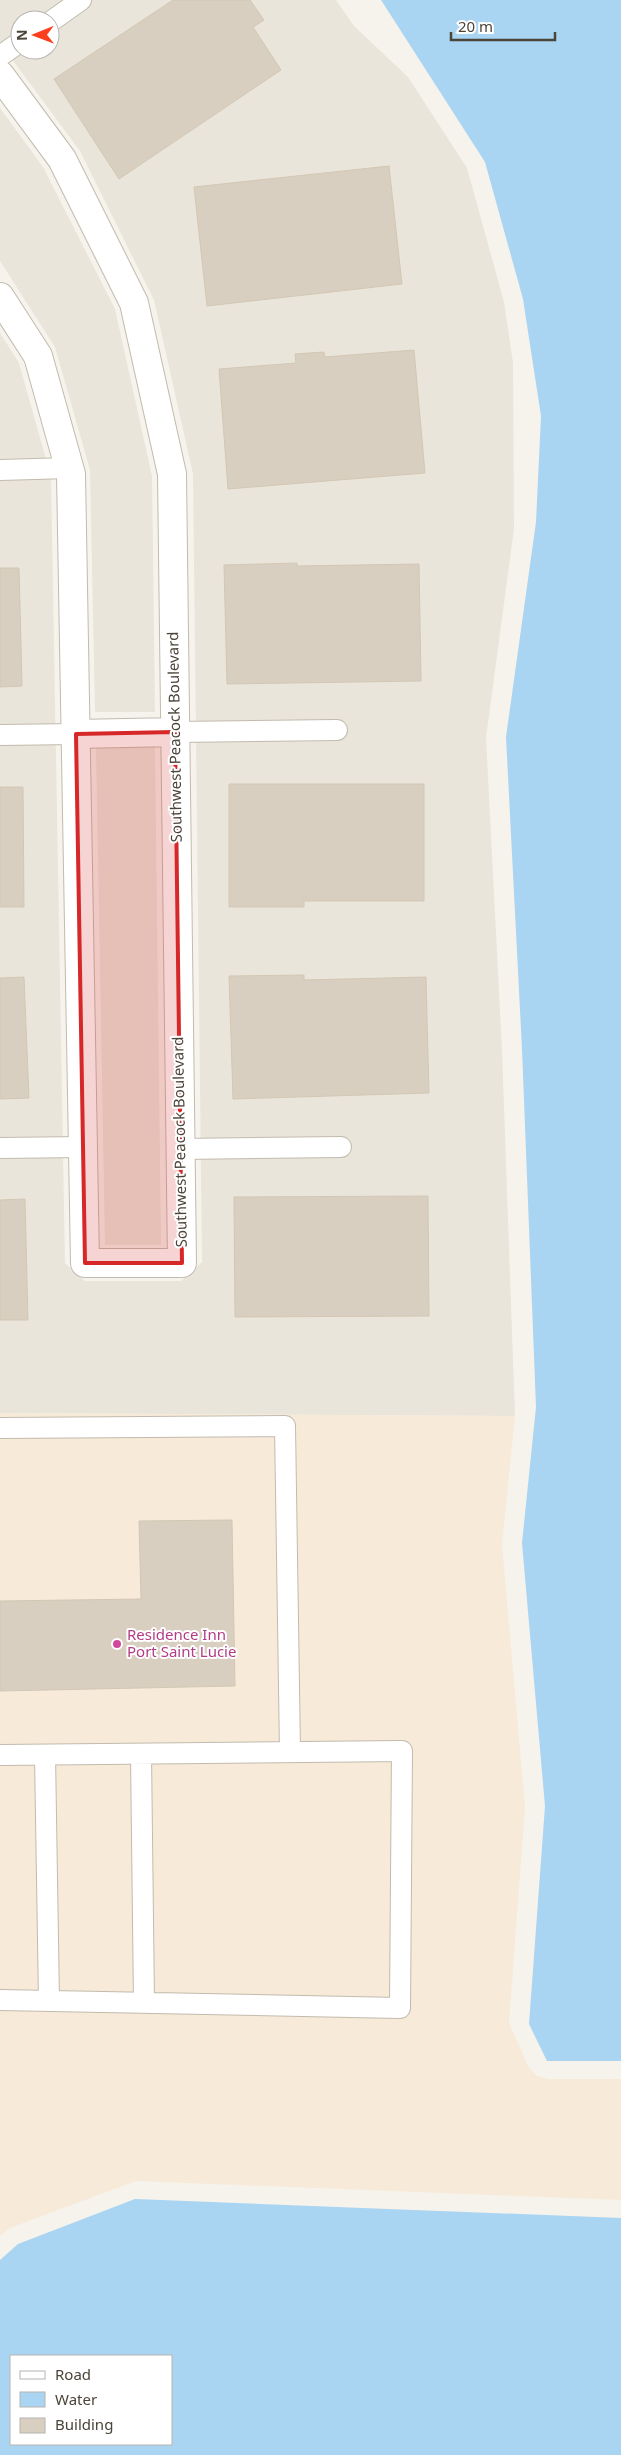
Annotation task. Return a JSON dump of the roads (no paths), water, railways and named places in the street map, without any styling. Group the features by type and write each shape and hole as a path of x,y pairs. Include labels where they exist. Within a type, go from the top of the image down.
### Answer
{"street":[{"name":"Southwest Peacock Boulevard","path":"0,76 62,159 134,303 172,474 182,1263 85,1263 76,734 69,468 38,356 0,297"},
{"path":"76,734 175,732"}],"lane":[{"path":"60,15 82,0"},
{"path":"0,470 69,468"},
{"path":"175,732 337,730"},
{"path":"0,735 76,734"},
{"path":"0,1148 83,1147"},
{"path":"180,1149 341,1147"},
{"path":"0,1428 285,1426 290,1752"},
{"path":"0,1755 402,1751 400,2008 0,2000"},
{"path":"141,1754 144,2003"},
{"path":"45,1755 49,2001"}],"water":[{"path":"381,0 621,0 621,2061 547,2061 529,2024 545,1806 522,1543 536,1407 522,1049 506,737 536,522 541,416 523,299 485,162"},
{"path":"135,2199 621,2218 621,2455 0,2455 0,2260 18,2244"}],"place":[{"name":"Residence Inn Port Saint Lucie","path":"117,1644"}]}
